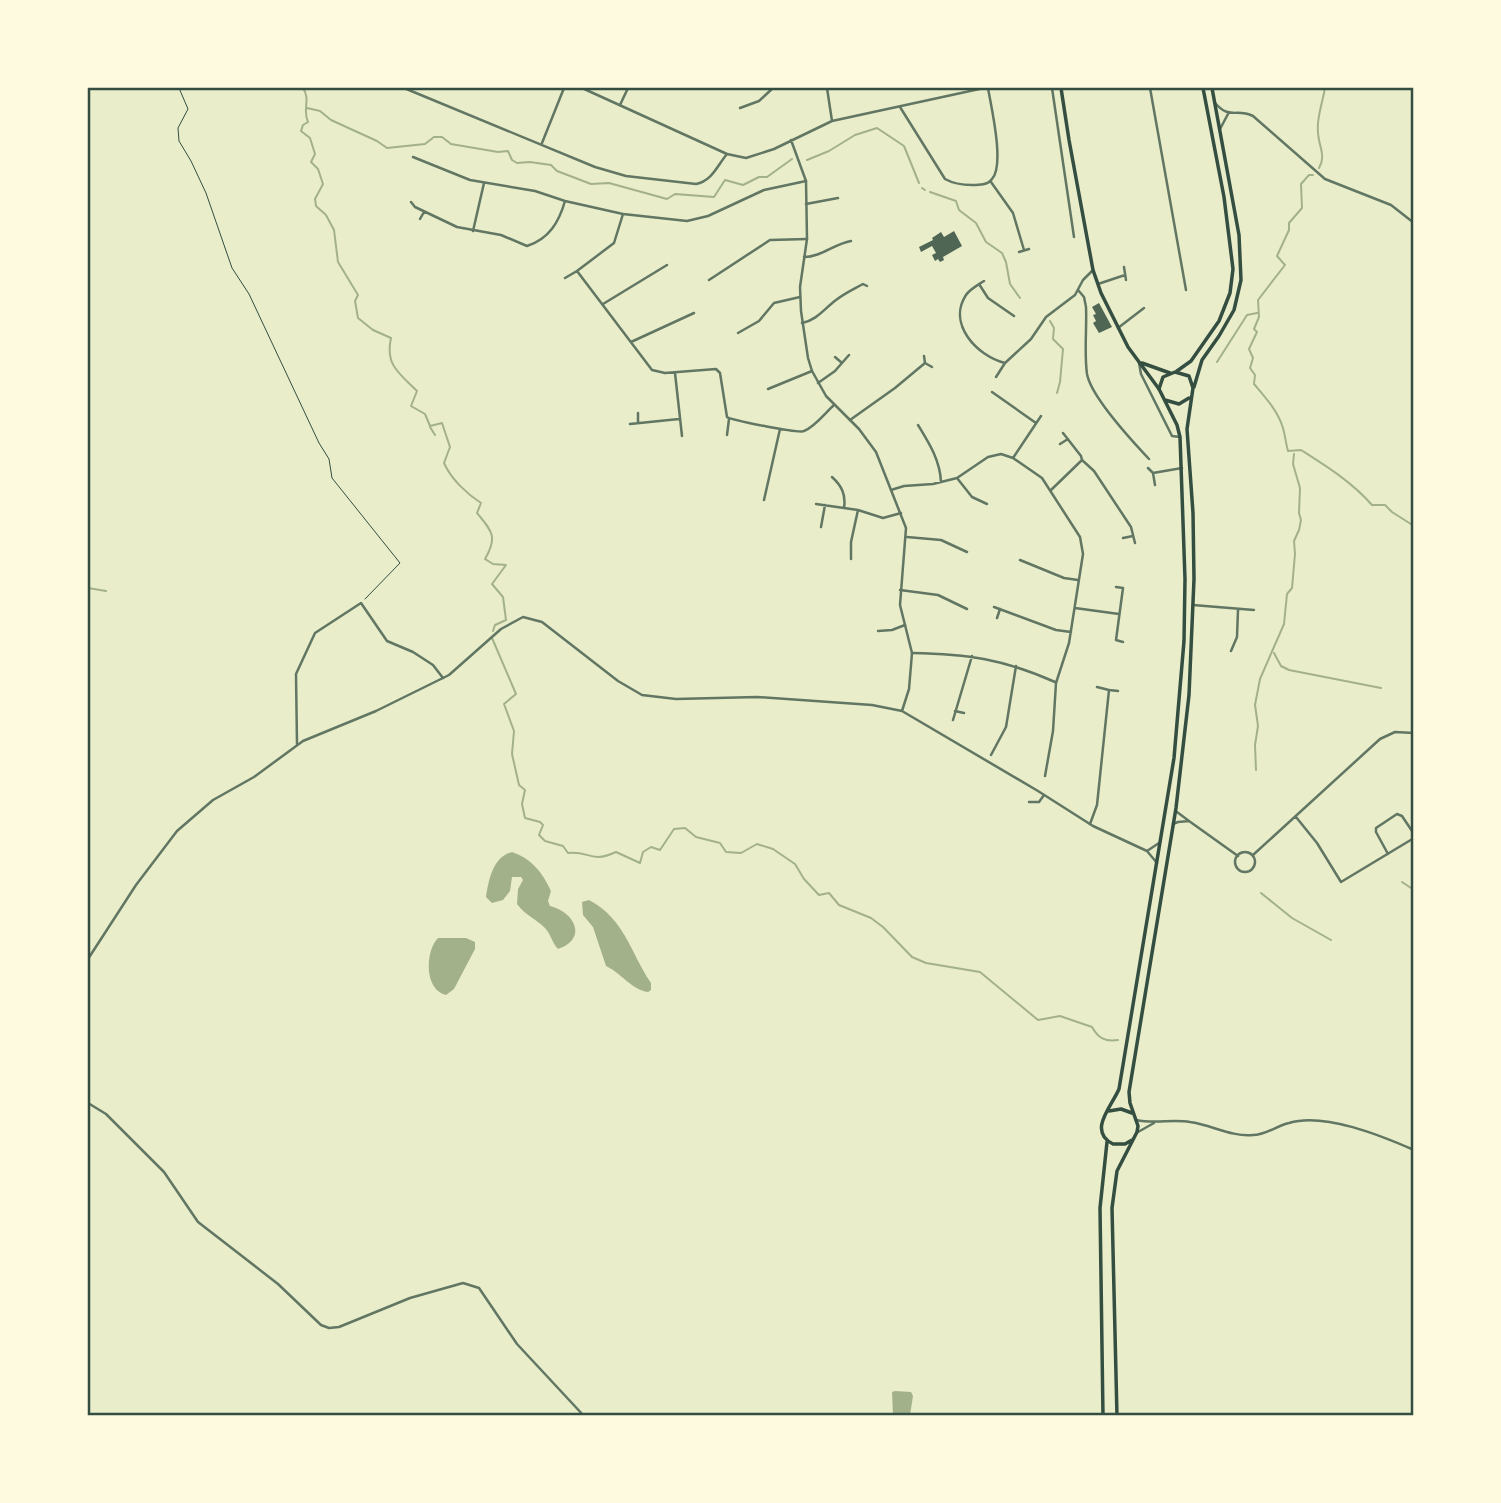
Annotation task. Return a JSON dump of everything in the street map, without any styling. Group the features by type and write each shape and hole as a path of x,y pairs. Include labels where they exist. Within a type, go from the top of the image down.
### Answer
{"main road":[{"path":"1061,88 1093,270 1128,347 1159,389 1177,425 1182,468 1185,579 1178,731 1119,1089 1108,1112"},
{"path":"1159,389 1160,382 1191,361 1219,321 1232,281 1233,260 1226,210 1203,88"},
{"path":"1116,1416 1112,1208 1117,1171 1138,1132 1129,1092 1176,808 1189,695 1193,513 1187,429 1191,396 1202,360 1234,310 1241,280 1239,235 1212,88"},
{"path":"1140,361 1158,371 1189,376 1194,388"},
{"path":"1164,399 1180,404 1191,396"},
{"path":"1132,1140 1119,1145 1107,1141 1100,1126 1102,1118 1114,1108 1121,1108 1133,1114"},
{"path":"1103,1416 1100,1208 1107,1141"}],"street":[{"path":"404,88 595,167 626,176 696,184 708,179 727,154"},
{"path":"541,145 564,88"},
{"path":"582,88 727,154 746,158 774,149 832,121 986,88 997,163 997,171 991,182"},
{"path":"620,105 628,88"},
{"path":"740,108 759,101 773,88"},
{"path":"827,88 832,121"},
{"path":"1052,88 1074,237"},
{"path":"1150,88 1185,290"},
{"path":"1215,103 1222,112 1247,113 1253,116 1325,179 1391,205 1413,223"},
{"path":"900,107 945,179 961,184 991,182"},
{"path":"1220,131 1228,114"},
{"path":"791,140 806,181 807,239 800,297 805,347 812,371 834,405 867,438 876,452 901,513 907,537 900,605 912,653 909,689 902,711"},
{"path":"413,157 455,176 484,183 535,191 623,214 687,221 708,216 764,190 806,181"},
{"path":"991,182 1013,213 1022,251 1029,249"},
{"path":"473,231 484,183"},
{"path":"806,204 838,198"},
{"path":"411,202 424,212 457,227 496,234 524,246 544,237 557,224 565,201"},
{"path":"420,219 424,212"},
{"path":"565,278 599,257 614,243 623,214"},
{"path":"1071,217 1082,214"},
{"path":"710,271 711,279 769,240 807,239"},
{"path":"804,257 811,257 840,243 851,241"},
{"path":"654,265 657,271"},
{"path":"603,304 667,265"},
{"path":"1124,267 1126,280"},
{"path":"996,377 1005,363 1031,339 1046,317 1077,290 1093,270"},
{"path":"577,271 652,370 675,373 713,368 719,371 725,413 729,419 727,435"},
{"path":"1098,284 1125,275"},
{"path":"984,281 965,297 961,306 962,326 978,348 1005,363"},
{"path":"802,323 816,318 840,297 863,284"},
{"path":"979,284 988,298 1014,316"},
{"path":"1077,290 1084,297 1086,307 1087,375 1130,439 1149,459"},
{"path":"738,333 759,321 774,303 800,297"},
{"path":"1118,328 1144,308"},
{"path":"681,309 684,317"},
{"path":"631,342 694,313"},
{"path":"748,329 750,334"},
{"path":"818,383 835,371 849,355"},
{"path":"924,356 925,363"},
{"path":"835,357 842,363"},
{"path":"1140,361 1141,374 1172,436 1180,437"},
{"path":"925,363 932,367"},
{"path":"850,421 925,363"},
{"path":"768,388 812,371"},
{"path":"675,373 682,436"},
{"path":"992,392 1036,423"},
{"path":"729,419 751,421 794,433 804,432 834,405"},
{"path":"638,413 638,423"},
{"path":"1013,458 1041,416"},
{"path":"630,424 680,419"},
{"path":"918,425 934,450 942,482"},
{"path":"921,430 926,427"},
{"path":"764,500 780,429"},
{"path":"1063,433 1082,460 1101,480 1131,527 1135,542"},
{"path":"1060,444 1068,439"},
{"path":"891,491 904,486 957,478 992,455 1001,454 1013,458 1038,475 1051,490 1083,543 1072,632 1056,682 1054,731 1045,776"},
{"path":"1051,490 1082,460"},
{"path":"1148,468 1153,473 1155,485"},
{"path":"1153,473 1182,468"},
{"path":"832,477 839,483 844,494 844,508"},
{"path":"957,478 971,497 987,504"},
{"path":"816,504 858,510 883,518 901,513"},
{"path":"821,527 825,505"},
{"path":"851,559 851,542 858,510"},
{"path":"1123,538 1133,536"},
{"path":"907,537 941,540 967,552"},
{"path":"1020,560 1064,578 1078,580"},
{"path":"1023,570 1026,562"},
{"path":"1116,587 1123,588 1116,640 1123,642"},
{"path":"900,590 938,595 967,609"},
{"path":"958,603 961,596"},
{"path":"297,744 296,674 315,633 361,603 387,641 413,652 433,666 443,678"},
{"path":"1193,606 1254,610"},
{"path":"995,607 1056,630 1072,632"},
{"path":"1075,608 1119,614"},
{"path":"997,618 1000,609"},
{"path":"1231,651 1237,637 1238,610"},
{"path":"88,959 136,885 177,831 213,800 254,777 297,744 376,711 443,678 501,629 527,617 556,631 618,681 642,695 676,699 770,698 872,705 902,711 1090,824 1147,851 1157,863"},
{"path":"878,631 905,625"},
{"path":"884,631 885,638"},
{"path":"912,653 972,656 1016,666 1056,682"},
{"path":"953,720 972,656"},
{"path":"991,755 1006,727 1016,666"},
{"path":"1097,687 1118,691"},
{"path":"1090,824 1097,806 1109,690"},
{"path":"955,711 964,713"},
{"path":"1253,855 1380,739 1395,732 1413,733"},
{"path":"1029,802 1039,802 1044,795"},
{"path":"1176,808 1181,817 1238,856"},
{"path":"1296,817 1317,843 1341,882 1388,854 1413,836 1402,816 1397,814 1376,828 1388,854"},
{"path":"1173,825 1189,821"},
{"path":"1147,851 1161,841"},
{"path":"1244,852 1253,855 1256,863 1254,868 1245,872 1236,866 1238,856 1244,852"},
{"path":"88,1103 106,1114 164,1172 204,1228 278,1284 321,1325 329,1328 339,1326 410,1298 463,1283 474,1285 479,1288 517,1344 584,1416"},
{"path":"1136,1120 1154,1124 1187,1121 1242,1136 1257,1135 1288,1122 1334,1123 1364,1130 1413,1150"},
{"path":"1138,1132 1154,1124"}],"path":[{"path":"179,88 188,109 178,128 179,141 206,193 232,268 249,294 329,459 332,478 400,563 361,603"}],"shaded area":[{"path":"512,852 536,867 551,891 548,901 550,906 566,914 575,926 573,939 567,945 558,949 545,928 517,904 518,889 523,880 521,877 512,877 510,891 503,900 492,903 486,897 496,864"},
{"path":"589,900 619,926 651,983 651,990 648,992 637,988 606,966 593,927 583,915 582,902"},
{"path":"438,938 466,938 475,942 475,949 454,989 446,995 439,992 430,978 429,960"},
{"path":"892,1392 911,1392 913,1396 910,1415 893,1415"}],"building":[{"path":"954,231 962,246 943,257 944,260 935,261 932,255 936,253 932,246 921,252 919,247 933,240 932,238 941,232 944,237"},
{"path":"1099,303 1112,327 1099,333 1093,323 1096,321 1093,315 1096,314 1092,307"}],"waterway":[{"path":"303,88 308,122 303,125 301,131 310,138 315,154 311,162 318,169 323,184 315,199 316,206 326,215 334,230 338,262 358,295 355,301 358,318 373,330 391,338 392,362 417,391 411,406 425,414 430,426 442,423 450,447 444,463 460,486 481,503 477,513 492,534 485,559 493,564 506,565 492,584 503,597 506,620 495,625 493,631"},
{"path":"1319,168 1322,157 1318,127 1325,88"},
{"path":"307,108 320,111 331,120 387,148 425,144 434,137 442,137 451,144 498,152 508,151 512,160 517,163 551,165 557,171 591,184 609,183 667,199 675,194 714,197 725,180 743,185 759,177 767,177 792,159"},
{"path":"807,160 829,151 855,135 877,128 904,146 919,183"},
{"path":"1313,175 1309,175 1301,184 1302,208 1289,223 1289,230 1277,256 1285,265 1258,300 1259,317 1254,329 1257,332 1249,349 1253,358 1250,368 1255,375 1254,384 1278,416 1288,451 1301,450 1329,468 1372,505 1385,505 1414,526"},
{"path":"930,192 956,201 959,210 976,223 986,242 1002,253 1010,284 1020,298"},
{"path":"1217,362 1247,315 1257,313"},
{"path":"1050,321 1054,328 1053,339 1063,349 1057,393"},
{"path":"430,427 435,435"},
{"path":"1256,770 1255,745 1258,726 1255,705 1260,679 1284,624 1287,594 1292,588 1294,541 1301,520 1300,488 1293,464 1294,454"},
{"path":"88,588 106,591"},
{"path":"492,638 516,694 504,704 514,731 512,754 519,785 525,790 522,804 525,818 543,825 539,835 545,841 563,846 568,853 600,857 616,852 640,863 643,852 651,847 660,850 674,829 685,828 696,837 720,843 726,852 741,853 757,844 773,849 795,864 819,895 829,893 839,905 871,918 912,957 926,963 980,972 1038,1020 1060,1016 1092,1027 1102,1038 1118,1040"},
{"path":"1274,653 1281,666 1289,670 1381,688"},
{"path":"1402,882 1414,890"},
{"path":"1261,893 1292,918 1331,940"}]}
